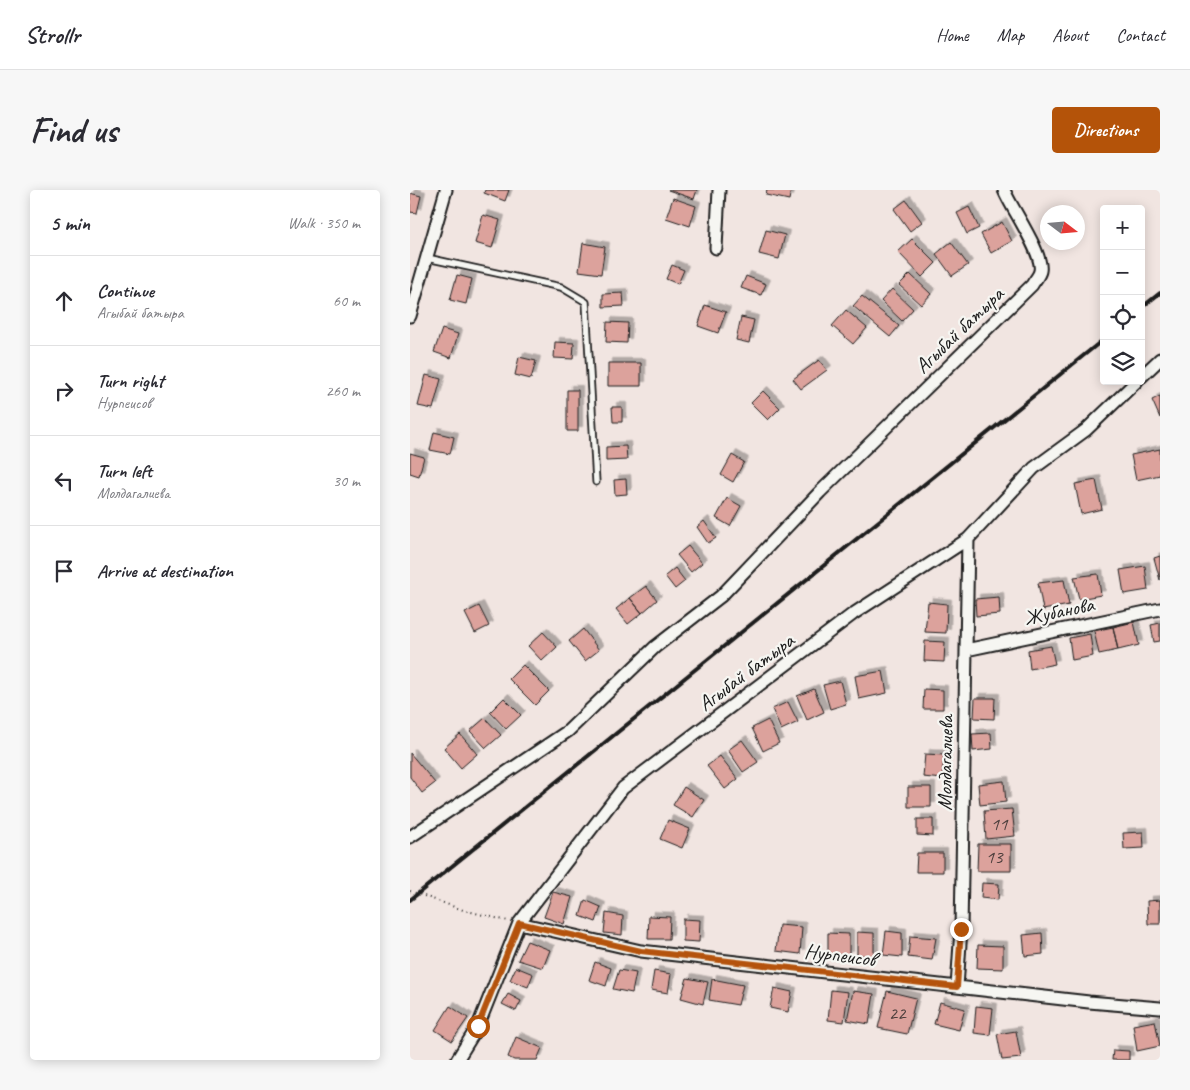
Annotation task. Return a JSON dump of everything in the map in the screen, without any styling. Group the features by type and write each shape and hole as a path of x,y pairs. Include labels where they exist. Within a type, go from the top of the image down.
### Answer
{"street":[{"path":"410,316 446,190"},
{"path":"716,248 719,190"},
{"name":"Агыбай батыра","path":"410,837 568,731 655,647 721,596 820,492 1032,285 1040,272 1040,262 1004,190"},
{"path":"1145,373 1160,359"},
{"name":"Агыбай батыра","path":"457,1060 478,1026 519,923 622,788 853,614 968,539 1034,468 1086,430 1133,385"},
{"name":"Молдагалиева","path":"957,987 961,929 968,539"},
{"name":"Жубанова","path":"966,650 1160,609"},
{"name":"Нурпеисов","path":"519,923 641,951 1090,1002 1160,1008"}],"lane":[{"path":"427,258 560,287 586,302 596,482"}],"path":[{"path":"410,891 463,910 519,923"}],"building":[{"path":"485,190 509,190 505,201 484,193"},
{"path":"668,190 697,190 694,199"},
{"path":"767,190 791,190 789,200 766,195"},
{"path":"410,193 421,196 417,213 410,212"},
{"path":"673,198 696,206 690,226 666,218"},
{"path":"906,200 922,222 910,231 894,209"},
{"path":"969,207 979,228 967,234 957,213"},
{"path":"483,215 500,220 492,248 475,243"},
{"path":"1002,222 1012,241 991,253 981,234"},
{"path":"766,230 785,235 779,259 759,254"},
{"path":"912,239 936,263 922,277 898,252"},
{"path":"951,242 968,265 952,276 936,254"},
{"path":"583,243 605,247 601,274 579,271"},
{"path":"672,265 684,270 678,284 666,279"},
{"path":"910,274 931,294 921,305 899,285"},
{"path":"457,275 472,279 466,304 450,300"},
{"path":"746,276 766,284 761,295 741,288"},
{"path":"892,289 913,309 902,321 881,301"},
{"path":"623,293 624,306 603,307 603,294"},
{"path":"862,296 899,326 890,337 853,306"},
{"path":"705,305 726,312 718,333 698,326"},
{"path":"846,310 867,328 853,344 832,326"},
{"path":"741,317 754,320 749,343 736,340"},
{"path":"607,322 628,323 627,343 606,342"},
{"path":"442,329 458,334 451,358 434,352"},
{"path":"555,342 574,343 573,359 554,358"},
{"path":"519,357 536,361 531,379 515,375"},
{"path":"819,360 827,370 801,389 793,379"},
{"path":"608,363 641,363 641,386 608,386"},
{"path":"426,375 441,379 433,409 418,406"},
{"path":"567,390 578,390 578,431 567,431"},
{"path":"763,391 780,408 768,420 751,403"},
{"path":"1160,396 1160,418 1152,400"},
{"path":"612,407 622,407 622,422 613,422"},
{"path":"434,432 454,437 450,454 430,450"},
{"path":"626,446 627,460 606,461 606,447"},
{"path":"1160,449 1160,475 1136,480 1131,455"},
{"path":"410,453 424,457 419,476 410,473"},
{"path":"732,455 744,462 733,482 721,475"},
{"path":"626,479 627,494 615,495 614,480"},
{"path":"1096,480 1102,509 1081,514 1075,484"},
{"path":"727,498 741,506 730,526 716,518"},
{"path":"704,521 716,538 708,543 697,527"},
{"path":"688,546 702,563 691,572 677,555"},
{"path":"1160,556 1160,580 1154,558"},
{"path":"1145,566 1148,590 1124,594 1120,570"},
{"path":"675,568 685,581 675,589 665,576"},
{"path":"1098,574 1101,595 1079,599 1074,577"},
{"path":"1064,580 1069,605 1043,610 1038,583"},
{"path":"646,586 657,600 642,613 630,598"},
{"path":"999,597 1000,614 976,616 975,599"},
{"path":"630,598 642,613 628,624 616,609"},
{"path":"928,602 947,604 946,633 925,632"},
{"path":"479,606 489,626 475,633 465,613"},
{"path":"1134,622 1139,645 1118,650 1113,627"},
{"path":"1160,623 1160,641 1154,642 1151,625"},
{"path":"1113,627 1118,650 1099,654 1094,631"},
{"path":"583,629 599,650 585,661 569,641"},
{"path":"543,632 557,647 542,661 528,646"},
{"path":"1090,634 1093,656 1072,660 1069,638"},
{"path":"925,641 945,642 944,662 924,661"},
{"path":"1051,646 1055,664 1030,669 1028,650"},
{"path":"523,665 549,691 535,705 509,679"},
{"path":"883,671 887,693 859,699 855,676"},
{"path":"840,681 846,704 830,709 823,685"},
{"path":"814,689 824,712 807,720 797,696"},
{"path":"924,689 943,690 943,709 923,709"},
{"path":"504,698 521,715 506,729 490,712"},
{"path":"975,698 995,698 994,719 974,718"},
{"path":"788,702 798,722 781,730 772,709"},
{"path":"485,718 501,735 486,748 470,731"},
{"path":"768,720 779,743 763,751 752,728"},
{"path":"991,733 992,749 973,751 972,734"},
{"path":"460,734 477,754 461,768 444,748"},
{"path":"742,740 758,762 743,772 728,750"},
{"path":"410,753 435,783 422,793 410,777"},
{"path":"925,754 944,755 942,779 923,777"},
{"path":"720,756 738,779 725,789 707,766"},
{"path":"1004,781 1006,802 980,805 978,784"},
{"path":"684,787 704,800 693,817 673,805"},
{"path":"908,787 931,787 931,807 908,807"},
{"path":"1012,809 1015,836 986,839 984,811"},
{"path":"917,819 933,819 933,836 917,835"},
{"path":"668,820 690,829 682,848 660,839"},
{"path":"1143,832 1144,848 1124,849 1123,833"},
{"path":"978,844 1011,844 1011,871 977,871"},
{"path":"917,853 943,853 943,872 916,872"},
{"path":"982,883 999,884 998,900 981,898"},
{"path":"553,892 572,897 564,924 544,917"},
{"path":"585,900 601,907 596,922 580,916"},
{"path":"1160,900 1160,924 1148,924 1147,901"},
{"path":"606,913 623,916 622,935 604,933"},
{"path":"649,916 670,917 669,939 648,939"},
{"path":"683,919 700,920 699,942 683,941"},
{"path":"779,925 802,927 800,954 776,951"},
{"path":"886,931 902,933 902,957 883,955"},
{"path":"857,932 874,933 874,956 857,955"},
{"path":"828,933 849,934 849,955 828,955"},
{"path":"1042,933 1043,954 1025,956 1023,935"},
{"path":"910,936 936,938 932,960 908,957"},
{"path":"527,941 550,950 543,968 518,960"},
{"path":"978,945 1003,946 1003,969 977,968"},
{"path":"595,962 611,968 606,986 589,980"},
{"path":"516,967 533,974 528,987 510,980"},
{"path":"619,970 636,973 632,993 613,989"},
{"path":"654,971 671,974 668,993 651,990"},
{"path":"687,978 708,982 703,1004 681,998"},
{"path":"712,979 743,985 738,1005 709,1000"},
{"path":"774,988 792,992 788,1012 770,1008"},
{"path":"831,990 848,992 844,1022 828,1020"},
{"path":"853,991 874,994 869,1024 847,1020"},
{"path":"887,991 916,998 907,1034 878,1028"},
{"path":"508,994 521,1001 516,1011 502,1004"},
{"path":"940,1002 965,1009 959,1030 934,1024"},
{"path":"450,1006 468,1018 452,1041 435,1030"},
{"path":"976,1006 993,1008 990,1035 974,1033"},
{"path":"1155,1021 1160,1046 1137,1051 1133,1025"},
{"path":"1016,1031 1021,1058 1002,1060 997,1034"},
{"path":"516,1037 542,1048 537,1060 514,1060 508,1057"},
{"path":"1113,1050 1129,1051 1129,1060 1112,1060"}],"railway":[{"path":"1145,305 1160,293"},
{"path":"410,900 1103,340"}],"route":[{"path":"478,1026 519,923 641,951 957,987 961,929"}]}
